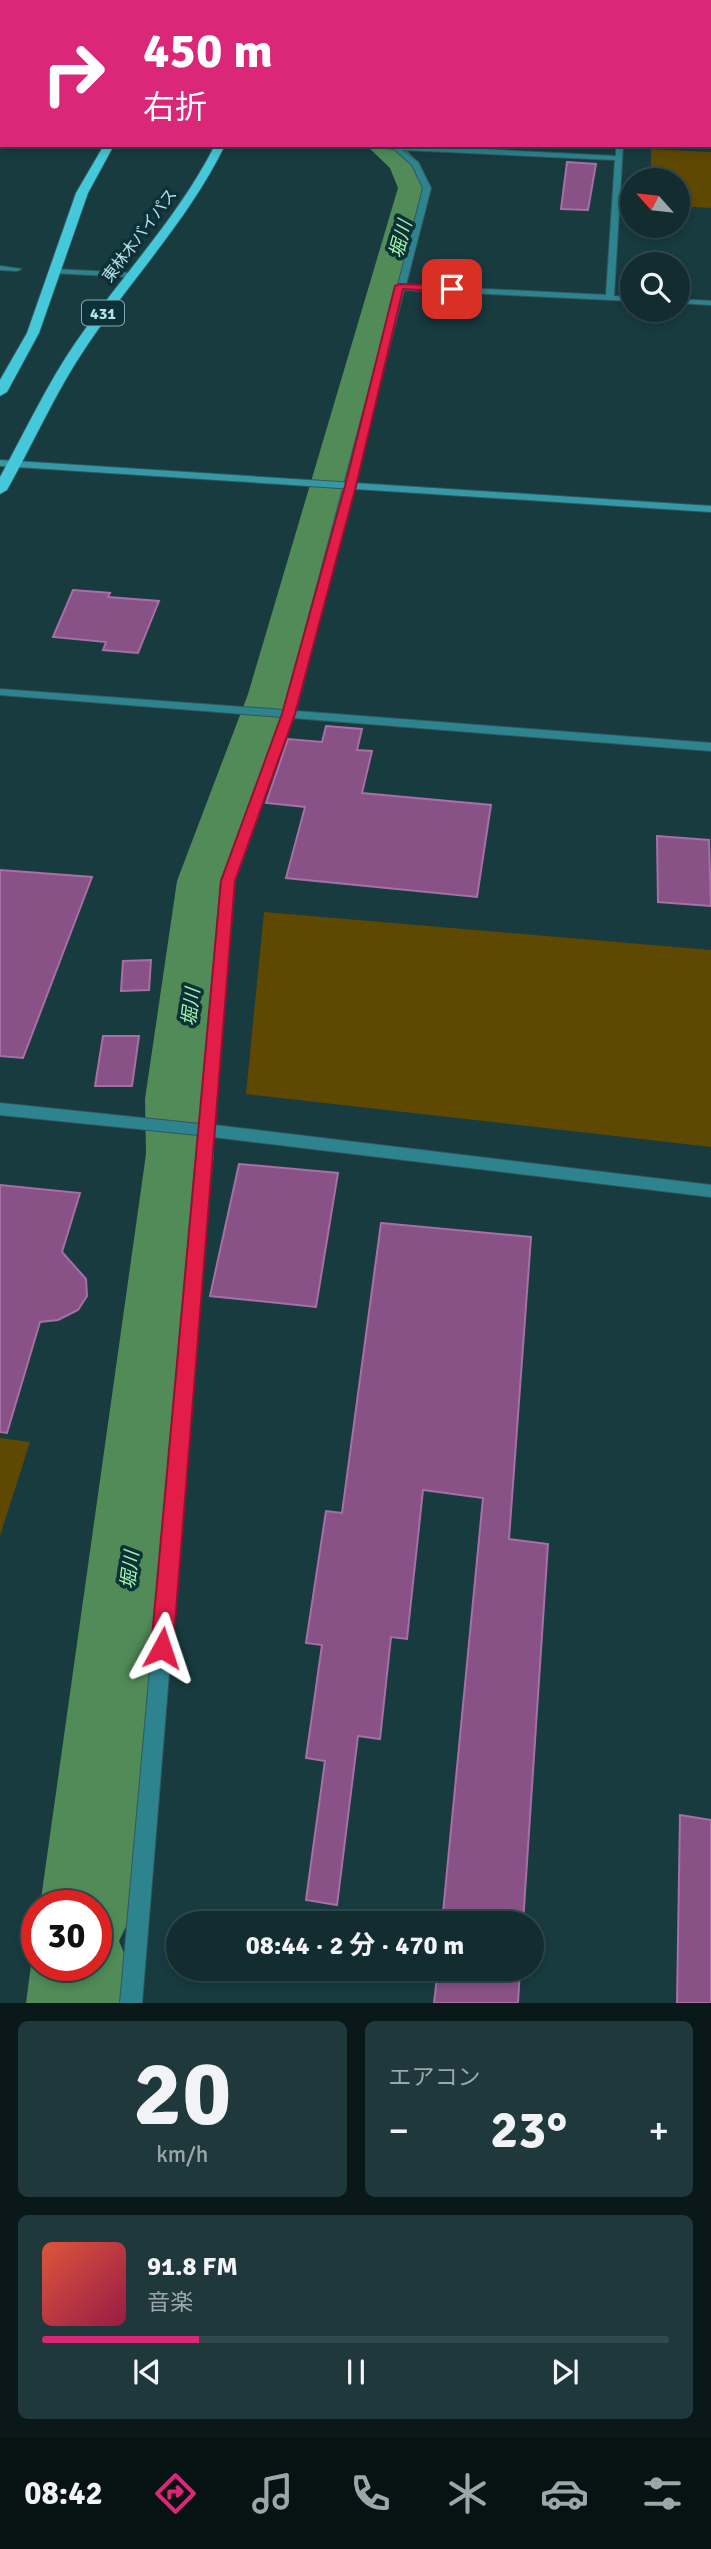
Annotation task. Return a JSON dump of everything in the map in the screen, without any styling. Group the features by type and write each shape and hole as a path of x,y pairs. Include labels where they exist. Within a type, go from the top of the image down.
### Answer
{"highway":[{"path":"0,392 33,333 82,193 108,147"},
{"name":"東林木バイパス","path":"0,490 80,344 194,192 219,147"}],"street":[{"path":"131,2003 228,881 289,714 350,486 399,286 427,188 415,164 395,147"},
{"path":"413,147 620,158"},
{"path":"610,298 620,147"},
{"path":"0,268 17,269"},
{"path":"54,271 131,275"},
{"path":"399,286 620,298"},
{"path":"690,302 711,303"},
{"path":"0,463 711,509"},
{"path":"0,692 711,747"},
{"path":"0,1110 121,1120 711,1191"}],"shaded area":[{"path":"651,149 711,152 711,208 690,207 690,168 651,168"},
{"path":"264,912 711,950 711,1147 246,1094"},
{"path":"0,1438 30,1442 0,1536"}],"building":[{"path":"567,162 596,164 588,210 561,209"},
{"path":"73,590 110,593 108,597 159,601 138,653 103,650 106,642 53,637"},
{"path":"326,726 362,729 357,750 372,751 362,793 491,805 477,897 286,878 305,807 266,803 288,739 322,742"},
{"path":"657,836 709,840 711,906 658,902"},
{"path":"0,870 92,877 23,1058 0,1056"},
{"path":"151,960 149,990 121,991 123,961"},
{"path":"103,1036 139,1036 132,1086 95,1086"},
{"path":"239,1164 338,1173 316,1307 210,1296"},
{"path":"0,1185 80,1193 62,1252 86,1279 87,1296 78,1310 58,1320 40,1322 7,1433 0,1432"},
{"path":"381,1223 531,1237 509,1539 548,1544 524,1911 443,1911 483,1498 423,1490 407,1639 391,1637 380,1739 358,1736 337,1905 306,1900 325,1761 306,1758 322,1645 306,1643 326,1511 342,1513"},
{"path":"680,1815 711,1820 711,2003 677,2003"},
{"path":"437,1981 519,1981 518,2003 434,2003"}],"waterway":[{"name":"堀川","path":"90,1890 180,1154 178,1099 206,881 274,694 414,188 404,164 384,147"},
{"name":"堀川","path":"76,2003 78,1981"}],"route":[{"path":"162,1648 228,881 289,714 350,486 399,286 452,289"}]}
